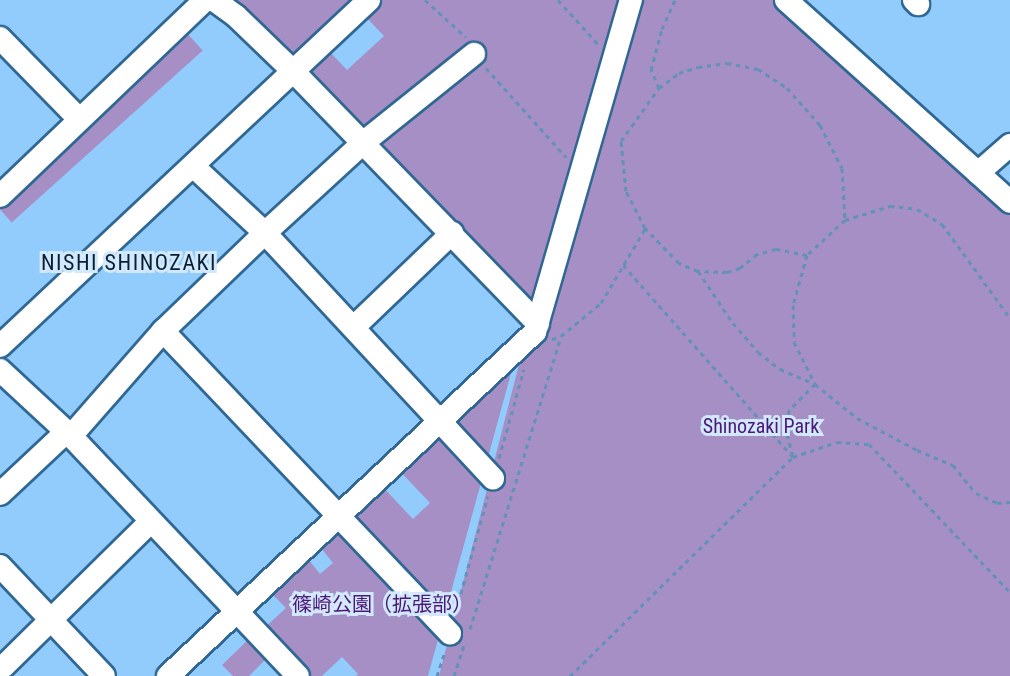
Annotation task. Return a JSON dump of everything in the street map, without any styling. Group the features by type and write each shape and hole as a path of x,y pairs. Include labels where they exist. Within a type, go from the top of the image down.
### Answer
{"street":[{"path":"0,196 205,0"},
{"path":"214,0 236,16 364,142 544,331"},
{"path":"0,346 369,0"},
{"path":"544,331 581,173 631,0"},
{"path":"798,4 1010,202"},
{"path":"0,38 78,119"},
{"path":"0,494 68,434 163,331 364,142 474,54"},
{"path":"978,173 1010,145"},
{"path":"193,166 265,234 493,478"},
{"path":"354,327 452,233"},
{"path":"163,331 338,516 461,636"},
{"path":"168,676 535,332 544,331"},
{"path":"0,370 68,434 298,676"},
{"path":"4,666 150,522"},
{"path":"0,566 104,676"}],"path":[{"path":"425,0 476,46 474,54 581,173"},
{"path":"558,0 614,61"},
{"path":"659,88 651,70 662,29 675,0"},
{"path":"807,255 792,250 776,249 757,254 740,268 727,272 698,270 680,263 645,228 626,190 621,141 659,88 679,73 698,67 727,63 758,69 787,87 820,125 842,168 845,220"},
{"path":"815,384 794,342 793,305 807,255 845,220 890,206 918,209 942,224 1010,318"},
{"path":"437,676 461,636 561,336 601,303 645,228"},
{"path":"623,265 793,457"},
{"path":"698,270 733,323 758,352 780,369 815,384 857,418 917,450 953,465 976,493 998,503 1010,502"},
{"path":"544,331 561,336"},
{"path":"454,676 493,478 525,368"},
{"path":"793,457 787,434 789,410 815,384"},
{"path":"570,676 793,457 837,442 869,444 1010,592"}],"green space":[{"path":"223,0 360,0 293,63"},
{"name":"Shinozaki Park","path":"381,0 774,0 1010,213 1010,676 439,676 533,310 303,72 327,49 347,70 384,36 364,15"},
{"path":"186,32 203,51 12,223 0,210 0,199"},
{"name":"篠崎公園（拡張部）","path":"516,355 428,676 356,676 358,674 342,657 322,676 304,676 261,631 286,608 268,590 305,555 320,574 333,563 317,543 380,484 413,519 430,503 397,468"},
{"path":"251,637 269,656 249,676 233,676 222,665"}],"district":[{"name":"NISHI SHINOZAKI","path":"129,263"}]}
